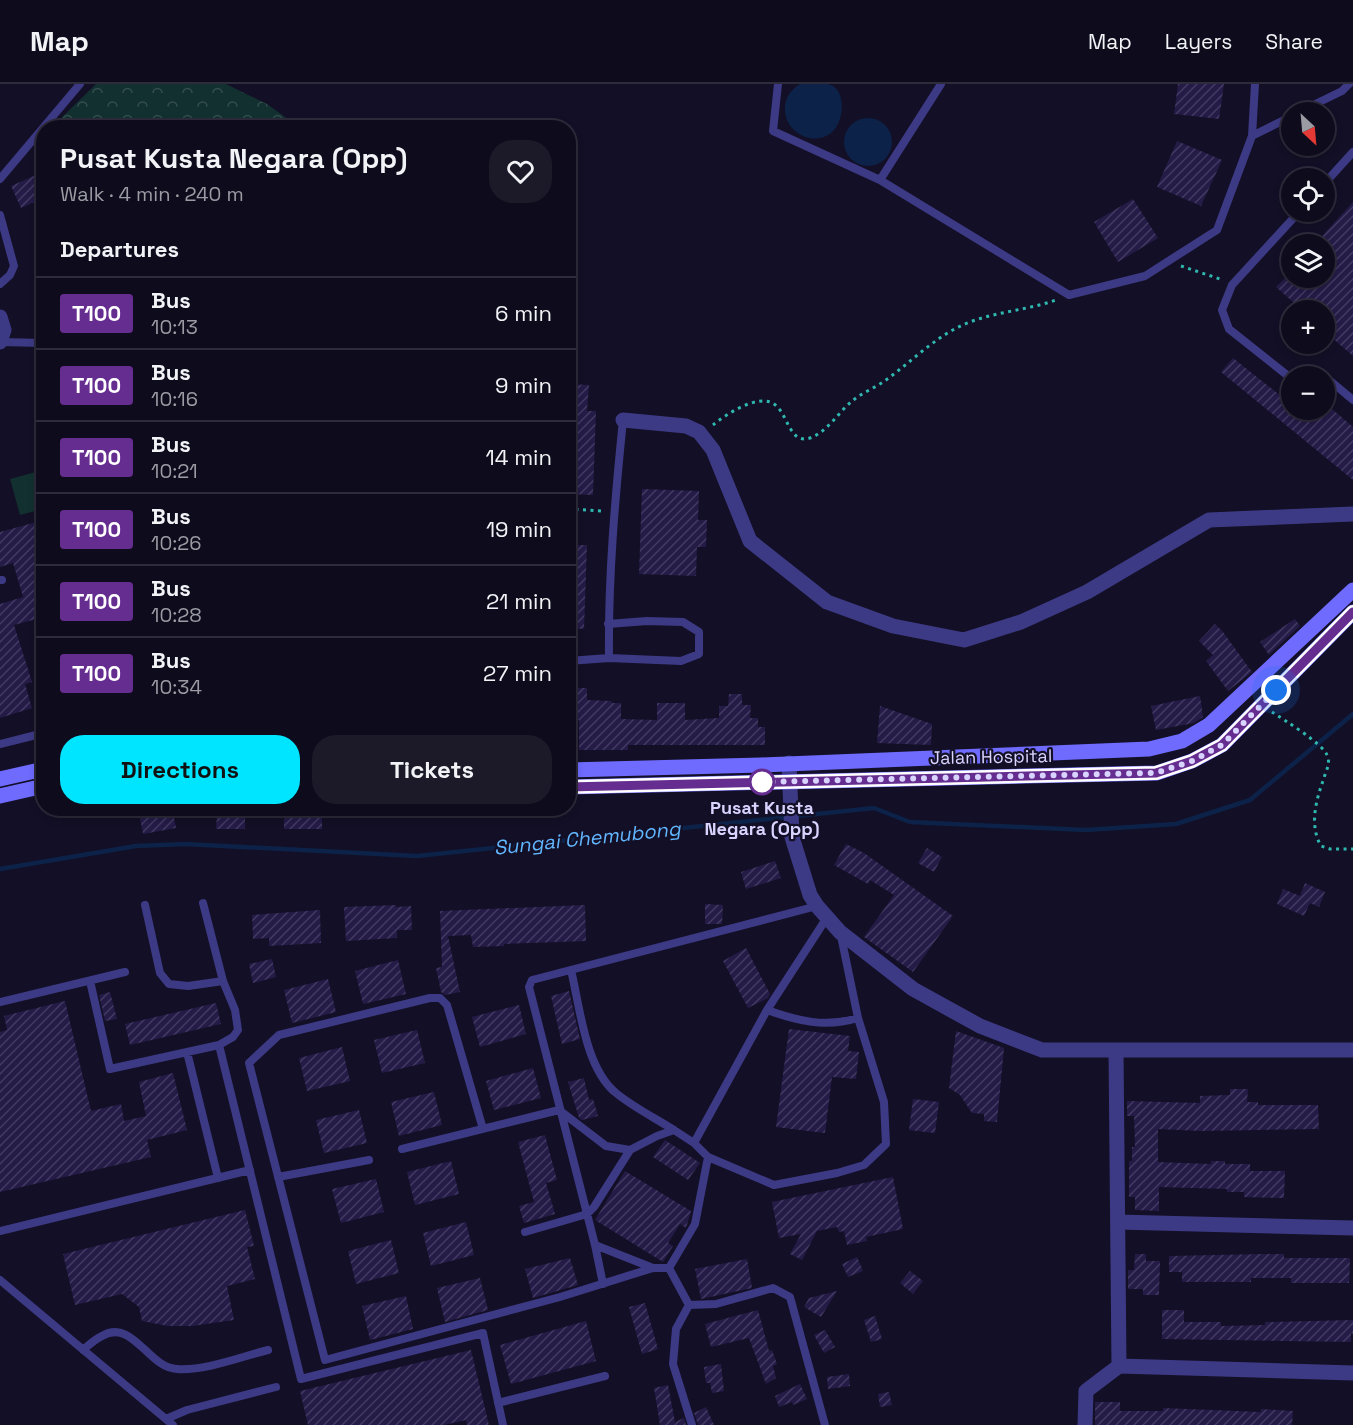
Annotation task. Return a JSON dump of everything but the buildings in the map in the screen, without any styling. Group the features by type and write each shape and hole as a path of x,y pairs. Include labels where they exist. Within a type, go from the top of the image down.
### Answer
{"main road":[{"name":"Jalan Hospital","path":"576,770 1149,749 1182,741 1209,725 1353,590"},
{"name":"Jalan Hospital","path":"576,787 790,789 1156,773 1192,761 1222,745 1353,612"},
{"path":"0,779 36,771"},
{"path":"0,796 36,788"}],"street":[{"path":"0,317 4,330 0,342"},
{"path":"623,420 686,426 699,432 713,450 750,541 827,602 893,626 964,640 1021,622 1087,592 1209,520 1353,514"},
{"path":"789,763 792,837 810,895 821,913 840,932 914,989 980,1026 1042,1050 1353,1050"},
{"path":"1116,1050 1119,1366"},
{"path":"1118,1222 1353,1228"},
{"path":"1085,1425 1086,1391 1119,1366 1353,1373"}],"lane":[{"path":"50,120 80,84"},
{"path":"778,84 773,131 880,180 1069,295 1145,276 1217,230 1252,136 1255,84"},
{"path":"880,180 941,84"},
{"path":"1319,102 1342,91 1349,84"},
{"path":"1252,136 1281,122"},
{"path":"0,179 36,136"},
{"path":"1335,171 1353,152"},
{"path":"0,215 14,266 10,275 0,284"},
{"path":"1281,371 1229,329 1222,310 1232,285 1290,222"},
{"path":"0,342 36,343"},
{"path":"1335,385 1353,400"},
{"path":"609,658 608,624 614,512 623,420"},
{"path":"576,660 609,658 681,661 699,654 699,632 683,622 647,621 608,624"},
{"path":"0,744 36,735"},
{"path":"90,981 110,1070 219,1045 232,1037 238,1030 235,1010 223,981 203,903"},
{"path":"145,905 160,973 169,984 188,986 223,981"},
{"path":"603,1284 529,987 532,980 821,913"},
{"path":"694,1143 821,913"},
{"path":"571,970 592,1060 600,1077 616,1093 694,1143 708,1157 774,1185 837,1173 864,1165 886,1144 884,1102 858,1018 840,932"},
{"path":"0,1002 125,972"},
{"path":"483,1129 447,1005 440,998 430,998 279,1035 249,1063 325,1360 603,1284 653,1268 669,1268"},
{"path":"767,1011 793,1020 821,1024 842,1023 858,1018"},
{"path":"219,1045 301,1379 483,1333 503,1425"},
{"path":"187,1052 218,1178"},
{"path":"402,1149 559,1110"},
{"path":"559,1110 606,1146 630,1150"},
{"path":"525,1232 587,1214 594,1207 630,1150 674,1130"},
{"path":"669,1268 695,1224 708,1157"},
{"path":"278,1177 369,1160"},
{"path":"0,1231 250,1170"},
{"path":"595,1245 653,1268"},
{"path":"669,1268 689,1305"},
{"path":"0,1280 169,1423 187,1410 276,1387"},
{"path":"689,1305 716,1304 773,1288 790,1297 825,1425"},
{"path":"689,1305 676,1329 673,1364 692,1425"},
{"path":"83,1350 103,1335 115,1332 127,1334 159,1362 174,1369 194,1368 268,1350"},
{"path":"498,1403 605,1376"}],"path":[{"path":"1168,261 1219,278 1232,285"},
{"path":"699,432 744,405 763,401 774,404 784,416 794,436 801,439 810,438 830,424 851,401 883,382 921,351 953,330 984,318 1035,307 1069,295"},
{"path":"576,510 614,512"},
{"path":"1260,705 1302,732 1327,754 1329,764 1317,802 1315,836 1321,846 1330,849 1353,849"}],"green space":[{"path":"96,84 226,84 267,104 289,120 59,120"},
{"path":"36,472 36,511 20,515 10,479"}],"water":[{"path":"800,84 828,84 838,90 842,101 840,119 832,132 823,137 814,139 805,137 790,125 786,117 787,99"},
{"path":"868,118 885,125 892,142 885,159 868,166 851,159 844,142 851,125"}],"waterway":[{"name":"Sungai Chemubong","path":"0,869 136,846 185,844 417,856 874,808 910,822 1086,830 1176,824 1250,800 1353,714"}],"bus line":[{"name":"T100","path":"576,787 1156,773 1192,761 1222,745 1353,612"}],"place":[{"name":"Pusat Kusta Negara (Opp)","path":"762,782"}],"route":[{"path":"762,782 1156,773 1192,761 1222,745 1276,690"}]}
